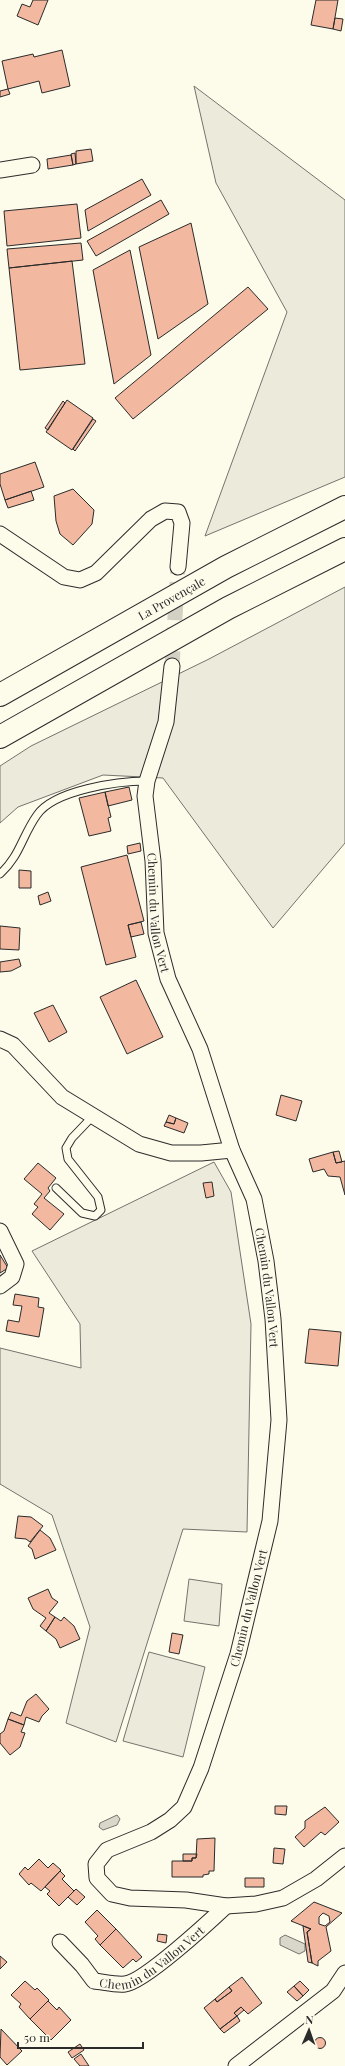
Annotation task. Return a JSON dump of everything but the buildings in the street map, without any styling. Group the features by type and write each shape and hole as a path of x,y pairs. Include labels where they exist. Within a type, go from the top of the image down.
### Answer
{"highway":[{"name":"La Provençale","path":"0,695 226,567 345,507"},
{"path":"0,737 228,608 345,549"}],"street":[{"path":"0,170 32,165"},
{"path":"0,534 64,577 80,580 96,573 152,519 165,511 178,512 182,523 178,567"},
{"name":"Chemin du Vallon Vert","path":"172,666 166,722 147,781 145,796 153,861 156,933 168,979 200,1049 232,1150 254,1199 266,1261 272,1319 279,1420 270,1521 238,1654 201,1768 184,1807 170,1820 151,1832 107,1850 96,1864 96,1878 112,1894 130,1898 186,1900 226,1906 256,1904 283,1898 316,1879 345,1856"},
{"path":"0,1039 13,1045 62,1097 138,1144 171,1153 201,1153 232,1150"},
{"path":"0,1231 16,1264 12,1277 0,1286"},
{"name":"Chemin du Vallon Vert","path":"60,1942 82,1964 94,1981 126,1984 152,1969 190,1939 226,1906"},
{"path":"236,2066 333,1991 345,1973"}],"lane":[{"path":"0,874 12,863 38,813 55,800 88,789 132,781 147,781"},
{"path":"56,1188 82,1213 95,1216 101,1210 98,1196 68,1159 66,1148 72,1138 93,1116"}],"shaded area":[{"path":"194,86 345,200 345,477 205,536 287,312 216,183"},
{"path":"345,587 345,843 273,928 163,778 103,775 18,807 0,823 0,766 31,746 209,659"},
{"path":"214,1162 231,1192 251,1324 247,1532 183,1529 116,1742 66,1723 90,1627 52,1515 0,1484 0,1348 81,1368 80,1324 32,1251"},
{"path":"189,1579 222,1584 219,1626 184,1621"},
{"path":"149,1652 205,1667 183,1757 123,1741"},
{"path":"117,1815 120,1819 117,1825 103,1830 99,1827 100,1823"},
{"path":"285,1935 305,1944 305,1951 299,1954 280,1945 280,1938"}],"tunnel":[{"path":"172,666 178,567"}]}
